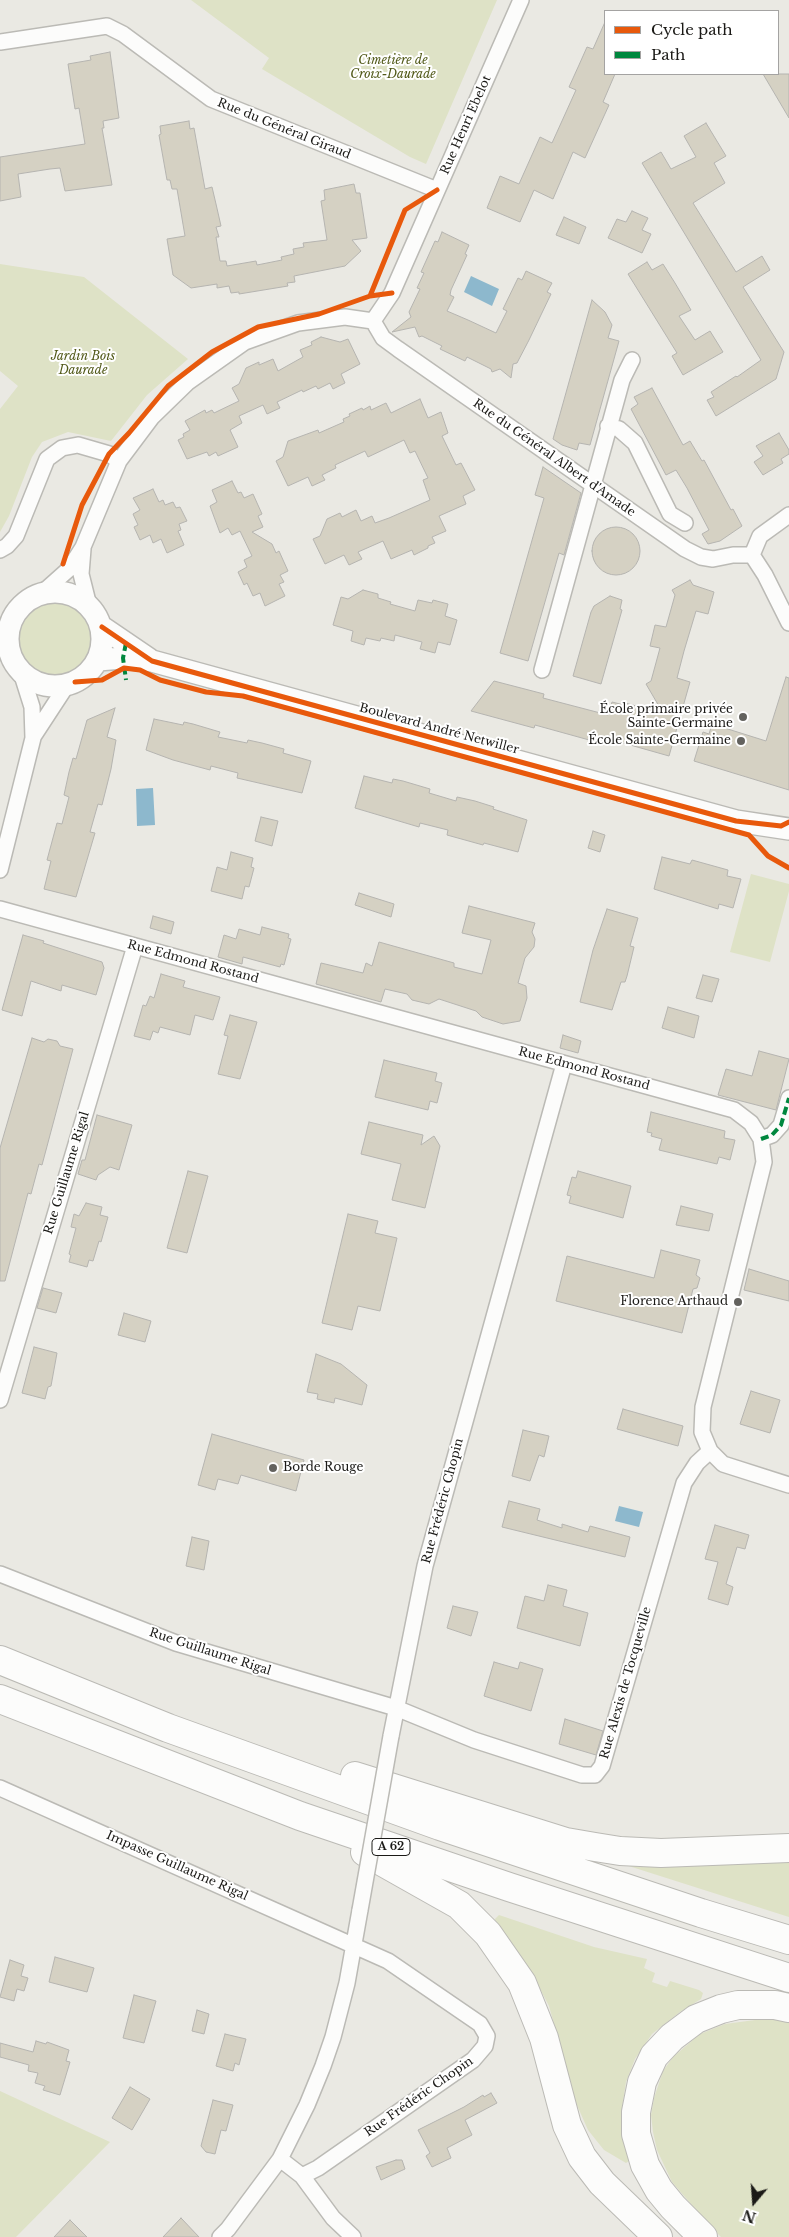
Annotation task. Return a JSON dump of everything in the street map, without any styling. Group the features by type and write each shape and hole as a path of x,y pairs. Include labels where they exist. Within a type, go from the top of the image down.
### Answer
{"highway":[{"path":"0,1660 168,1728 440,1826 701,1913 789,1940"},
{"path":"71,1689 566,1842 620,1851 661,1853 789,1848"},
{"name":"A 62","path":"0,1699 300,1816 509,1887 789,1978"},
{"path":"300,1816 440,1893 459,1905 488,1934 522,1983 544,2038 567,2126 582,2157 602,2183 658,2237"},
{"path":"702,2237 664,2196 645,2165 636,2134 636,2112 642,2082 654,2056 672,2037 696,2020 721,2009 738,2005 774,2005 789,2008"}],"main road":[{"path":"50,592 68,593 80,598 89,606 97,616 102,627 103,640 98,660 88,673 67,685 42,685 21,672 12,658 4,633 13,617 9,608 50,592"},
{"name":"Boulevard André Netwiller","path":"102,627 152,661"},
{"name":"Boulevard André Netwiller","path":"98,660 123,658 152,661 736,821 789,829"},
{"name":"Boulevard André Netwiller","path":"736,821 789,844"}],"street":[{"name":"Rue Henri Ebelot","path":"373,321 392,294 521,0"},
{"name":"Rue du Général Giraud","path":"0,42 107,26 123,34 211,99 437,190"},
{"path":"41,594 69,569 83,547 119,461 152,417 187,383 245,342 298,324 345,317 373,321"},
{"name":"Rue du Général Albert d'Amade","path":"373,321 383,338 398,349 685,549 701,557 713,559 733,555 752,555"},
{"path":"542,670 608,426 622,380 632,360"},
{"path":"608,426 619,429 635,443 670,514 685,523"},
{"path":"0,550 7,546 16,536 47,459 62,448 78,445 109,454 119,461"},
{"path":"789,515 760,536 752,555 765,575 789,623"},
{"path":"83,547 81,574 89,606"},
{"path":"0,870 33,738 32,707 21,672"},
{"path":"33,738 67,685"},
{"name":"Rue Edmond Rostand","path":"0,909 734,1110 751,1123 761,1139"},
{"name":"Rue Guillaume Rigal","path":"0,1400 135,946"},
{"name":"Rue Frédéric Chopin","path":"220,2237 280,2159 324,2066 333,2037 354,1945 396,1708 425,1566 564,1064"},
{"path":"789,1098 781,1125 772,1135 761,1139 764,1162 760,1182 703,1406 702,1432 710,1451 723,1464 789,1484"},
{"name":"Rue Alexis de Tocqueville","path":"396,1708 474,1740 582,1775 595,1775 602,1766 684,1482 697,1463 710,1451"},
{"name":"Rue Guillaume Rigal","path":"0,1574 176,1643 396,1708"},
{"name":"Impasse Guillaume Rigal","path":"0,1788 354,1945"},
{"name":"Rue Frédéric Chopin","path":"302,2176 318,2168 465,2065 485,2046 488,2036 480,2024 388,1961 354,1945"},
{"path":"280,2159 302,2176 333,2218 353,2237"}],"green space":[{"name":"Cimetière de Croix-Daurade","path":"191,0 497,0 426,164 410,157 262,69 269,58"},
{"name":"Jardin Bois Daurade","path":"0,264 84,277 188,359 147,395 111,441 68,432 42,442 32,457 9,516 0,532 0,409 18,386 0,371"},
{"path":"56,599 71,602 88,616 92,623 95,638 92,653 78,670 71,674 56,677 41,674 24,660 20,653 17,638 20,623 34,606 41,602"},
{"path":"751,874 789,884 789,891 770,962 730,952"},
{"path":"789,1859 789,1917 613,1861"},
{"path":"499,1915 594,1947 647,1959 644,1968 655,1973 652,1982 667,1987 670,1981 703,1993 701,1999 680,2012 652,2034 635,2059 626,2082 622,2108 622,2133 629,2161 626,2163 604,2150 588,2130 576,2103 549,2006 529,1968 496,1925 495,1919"},
{"path":"755,2020 789,2020 789,2237 721,2237 672,2182 657,2150 651,2115 654,2098 663,2071 673,2057 700,2034 725,2024"},
{"path":"0,2091 110,2142 16,2237 0,2237"}],"water":[{"path":"471,276 499,289 492,306 464,292"},
{"path":"153,788 155,825 137,826 136,789"},
{"path":"619,1506 643,1512 639,1527 615,1521"}],"building":[{"path":"604,24 604,75 615,75 603,102 609,105 585,158 573,152 553,199 534,190 520,222 487,208 500,176 519,184 540,137 552,143 576,90 569,87 587,47 593,49"},
{"path":"110,52 119,118 103,121 104,128 102,128 112,185 65,191 60,168 50,169 18,174 21,197 0,201 0,157 85,144 79,108 75,109 68,64 91,60 90,56"},
{"path":"789,74 789,118 764,75"},
{"path":"189,121 190,129 194,128 205,189 212,187 221,226 216,227 219,237 216,237 220,261 226,261 227,266 256,261 257,265 282,260 281,257 294,254 293,249 304,247 303,243 327,240 321,201 325,200 324,190 354,184 356,193 360,193 367,238 352,240 361,251 345,266 294,276 295,282 287,283 288,286 239,294 239,292 231,293 229,286 217,288 217,284 191,288 173,275 167,239 185,236 177,189 172,189 170,180 167,180 159,135 161,134 160,126"},
{"path":"706,123 726,156 714,163 725,183 693,203 736,272 762,256 770,270 743,287 784,352 776,379 716,416 707,400 714,397 711,392 761,360 642,163 661,152 671,169 696,157 684,136"},
{"path":"632,211 648,218 642,230 651,234 642,253 608,238 617,219 626,222"},
{"path":"564,217 586,227 579,244 556,235"},
{"path":"442,232 469,245 465,254 467,255 451,290 450,295 454,297 447,311 496,333 507,311 503,309 518,278 522,280 526,271 552,283 547,292 551,294 529,340 517,363 513,364 511,378 500,369 492,372 491,369 467,357 465,361 440,349 442,346 422,336 419,337 415,327 392,332 411,317 409,312 420,289 417,288 424,273 421,272 435,241 438,242"},
{"path":"647,262 652,270 663,264 675,283 691,310 679,316 695,340 710,331 723,352 683,375 672,356 677,353 628,274"},
{"path":"592,300 605,312 612,325 608,338 619,341 590,445 579,443 577,450 562,445 553,439"},
{"path":"321,337 340,342 348,339 360,364 341,374 345,383 333,389 330,383 318,389 316,386 303,392 302,390 277,402 280,408 267,414 263,405 239,416 242,423 230,430 238,447 218,456 216,452 209,456 207,452 187,459 178,440 184,437 183,434 190,430 185,421 205,410 206,413 212,410 214,413 239,401 232,388 239,384 246,368 259,362 259,365 273,359 278,371 303,357 300,350 312,345 311,342"},
{"path":"652,388 683,445 690,441 702,461 704,460 731,510 733,509 742,526 720,541 708,544 702,534 709,530 687,488 676,470 666,475 631,409 638,404 634,397"},
{"path":"420,399 428,418 441,412 448,433 442,436 456,465 461,463 475,490 463,496 466,504 439,516 446,531 432,537 435,543 414,555 412,550 391,559 383,541 358,552 362,559 349,565 344,555 325,564 313,539 320,536 327,519 340,513 342,517 356,510 361,521 372,516 375,523 389,518 430,500 423,480 428,478 415,451 410,453 404,440 368,457 365,451 335,465 336,468 322,475 325,480 312,486 308,477 288,486 276,461 283,457 288,441 318,430 319,433 344,422 343,419 350,416 349,414 362,408 363,410 370,406 371,410 386,403 391,413"},
{"path":"779,433 789,450 789,454 781,459 783,463 763,475 754,462 763,456 756,446"},
{"path":"543,467 581,493 564,555 559,553 528,661 500,653 544,498 535,495"},
{"path":"232,481 238,493 241,492 244,498 253,494 262,514 258,516 263,527 252,532 272,544 276,553 279,551 288,571 280,575 284,582 279,584 285,596 265,606 260,593 253,596 247,583 244,585 238,572 247,567 244,560 252,556 240,531 232,535 228,528 220,533 210,506 217,502 212,490"},
{"path":"153,489 159,502 163,500 165,505 173,502 176,508 180,507 187,521 179,524 181,530 178,531 184,545 167,553 161,539 153,543 150,535 140,540 134,527 138,525 133,514 140,510 133,498"},
{"path":"616,527 625,529 633,534 638,542 640,551 638,560 633,568 625,573 616,575 607,573 599,568 594,560 592,551 594,542 599,534 607,529"},
{"path":"690,580 693,585 714,592 708,614 696,611 684,651 677,678 690,682 669,756 602,737 600,743 535,725 534,728 471,711 494,681 544,694 543,698 608,715 612,702 624,705 625,703 663,713 646,684 651,681 660,648 650,646 655,625 666,627 675,595 672,590"},
{"path":"363,590 378,594 378,598 391,602 390,604 415,611 418,600 432,603 433,600 448,604 445,616 457,620 450,645 438,642 435,653 420,649 422,642 395,635 394,641 381,638 380,641 366,638 364,645 351,641 353,631 333,625 341,597 348,599"},
{"path":"610,596 622,600 620,609 622,610 601,684 573,676 591,612 594,606"},
{"name":"École Sainte-Germaine","path":"786,677 789,678 789,790 694,761 703,732 709,734 712,724 766,741"},
{"path":"115,708 107,737 116,740 111,769 102,805 98,804 90,832 95,833 76,897 44,889 51,861 47,860 57,823 62,824 69,797 64,795 69,772 73,758 76,759 87,720"},
{"path":"154,719 183,725 184,722 193,724 220,732 218,737 247,743 248,740 262,743 284,749 283,753 311,761 302,793 237,778 238,773 211,766 210,770 146,750"},
{"path":"364,776 392,783 393,779 403,781 430,789 429,793 456,801 457,797 475,801 527,820 518,852 447,835 448,830 420,823 419,827 355,808"},
{"path":"261,817 278,821 272,846 255,841"},
{"path":"593,831 605,835 600,852 588,848"},
{"path":"231,852 253,858 251,867 254,868 249,887 245,886 242,899 211,891 217,867 227,870"},
{"path":"662,857 690,864 692,860 728,870 727,876 741,879 733,908 719,904 718,909 654,889"},
{"path":"359,893 394,904 391,917 355,905"},
{"path":"469,906 535,923 532,932 535,939 534,947 525,958 518,983 526,986 527,998 520,1021 503,1024 482,1017 476,1011 439,999 429,1004 412,1000 407,994 385,989 381,1002 316,984 321,963 363,973 366,963 372,966 379,942 454,963 454,967 482,974 491,940 462,933"},
{"path":"607,909 638,918 630,946 634,947 627,976 625,982 621,982 612,1010 580,1002 593,950"},
{"path":"153,916 174,922 171,934 150,928"},
{"path":"262,927 289,934 288,938 291,939 284,965 281,964 280,967 243,957 242,964 218,957 224,935 236,939 239,929 260,935"},
{"path":"23,935 102,962 104,968 96,995 62,985 61,991 31,981 22,1016 2,1010"},
{"path":"161,974 185,981 183,987 220,997 213,1020 195,1015 190,1035 160,1027 158,1033 153,1031 150,1040 134,1036 143,1005 146,1006 150,996 154,998"},
{"path":"703,975 719,979 712,1002 696,998"},
{"path":"668,1007 699,1016 694,1038 662,1028"},
{"path":"230,1015 257,1022 240,1079 218,1074 228,1036 224,1035"},
{"path":"563,1035 581,1041 578,1053 560,1048"},
{"path":"32,1038 44,1042 48,1039 57,1041 60,1046 73,1049 42,1165 39,1164 31,1194 28,1193 5,1281 0,1281 0,1148"},
{"path":"759,1051 789,1059 776,1110 718,1095 726,1069 752,1076"},
{"path":"384,1060 437,1073 435,1081 442,1083 437,1103 430,1101 428,1110 375,1097"},
{"path":"651,1112 725,1131 724,1138 735,1140 730,1160 719,1157 717,1164 659,1150 662,1139 651,1136 652,1133 647,1132"},
{"path":"97,1115 132,1125 119,1170 110,1167 98,1175 96,1180 78,1174 82,1160 85,1160"},
{"path":"369,1122 423,1135 421,1145 434,1136 440,1146 425,1208 392,1200 401,1164 361,1154"},
{"path":"188,1171 208,1176 187,1253 167,1248"},
{"path":"578,1171 631,1186 623,1218 569,1203 571,1196 567,1195 572,1177 576,1178"},
{"path":"86,1203 102,1207 100,1215 108,1217 101,1242 99,1241 93,1261 89,1260 87,1267 69,1262 71,1255 69,1254 76,1228 71,1227 74,1214 79,1216"},
{"path":"681,1206 713,1214 709,1231 676,1225"},
{"path":"348,1214 378,1221 375,1233 397,1238 380,1311 358,1306 352,1330 322,1323"},
{"path":"661,1250 700,1260 696,1275 700,1278 697,1288 693,1289 682,1333 556,1301 567,1256 654,1278"},
{"path":"749,1269 789,1281 789,1301 744,1290"},
{"path":"43,1288 62,1293 56,1313 37,1308"},
{"path":"124,1313 151,1321 145,1342 118,1335"},
{"path":"34,1347 57,1353 51,1386 48,1387 45,1399 22,1393"},
{"path":"316,1354 341,1364 367,1385 362,1405 335,1398 334,1403 317,1399 318,1394 307,1392"},
{"path":"751,1391 780,1400 770,1433 740,1424"},
{"path":"623,1409 683,1426 678,1446 617,1429"},
{"path":"523,1430 549,1436 544,1457 539,1455 530,1481 512,1476"},
{"path":"212,1434 304,1460 296,1491 241,1475 238,1484 218,1479 215,1490 198,1485"},
{"path":"509,1501 540,1509 537,1520 562,1528 562,1524 588,1532 590,1526 630,1537 625,1557 502,1527"},
{"path":"715,1525 749,1535 745,1549 737,1547 726,1584 733,1587 728,1605 708,1599 718,1562 705,1559"},
{"path":"192,1537 209,1541 204,1570 186,1566"},
{"path":"548,1585 567,1590 563,1606 588,1613 580,1646 517,1628 525,1596 544,1601"},
{"path":"453,1606 478,1612 471,1636 447,1628"},
{"path":"494,1662 518,1669 520,1662 543,1669 531,1711 484,1696"},
{"path":"565,1719 603,1731 596,1755 559,1744"},
{"path":"55,1957 94,1968 87,1992 49,1982"},
{"path":"10,1960 24,1965 21,1976 28,1978 24,1991 17,1989 14,2001 0,1997"},
{"path":"134,1995 156,2001 144,2043 123,2038"},
{"path":"197,2010 209,2014 204,2034 192,2031"},
{"path":"225,2034 246,2039 239,2065 235,2063 233,2071 216,2066"},
{"path":"36,2041 46,2044 47,2042 69,2050 66,2061 70,2062 60,2095 43,2090 45,2086 35,2083 38,2073 28,2071 29,2065 0,2057 0,2043 33,2052"},
{"path":"130,2087 150,2099 132,2130 112,2118"},
{"path":"491,2093 497,2103 465,2120 472,2135 447,2148 451,2158 432,2167 426,2156 430,2153 418,2130 464,2107 483,2095 484,2097"},
{"path":"213,2100 233,2105 226,2131 221,2130 215,2154 206,2152 201,2146"},
{"path":"396,2160 402,2160 405,2169 381,2180 376,2167"},
{"path":"181,2218 199,2237 163,2237"},
{"path":"70,2220 87,2237 54,2237"}],"marked path":[{"path":"126,643 123,658 126,680"},
{"path":"761,1139 772,1135 781,1125 789,1098"}],"cycle path":[{"path":"392,293 370,296 405,210 437,190"},
{"path":"63,564 82,505 109,454 168,386 212,352 258,327 319,314 370,296"},
{"path":"102,627 152,661 736,821 781,826 789,822"},
{"path":"75,682 102,680 124,668 140,670 160,680 206,692 243,696 749,835 768,856 789,868"}],"place":[{"name":"École primaire privée Sainte-Germaine","path":"743,717"},
{"name":"École Sainte-Germaine","path":"741,741"},
{"name":"Florence Arthaud","path":"738,1302"},
{"name":"Borde Rouge","path":"273,1468"}]}
